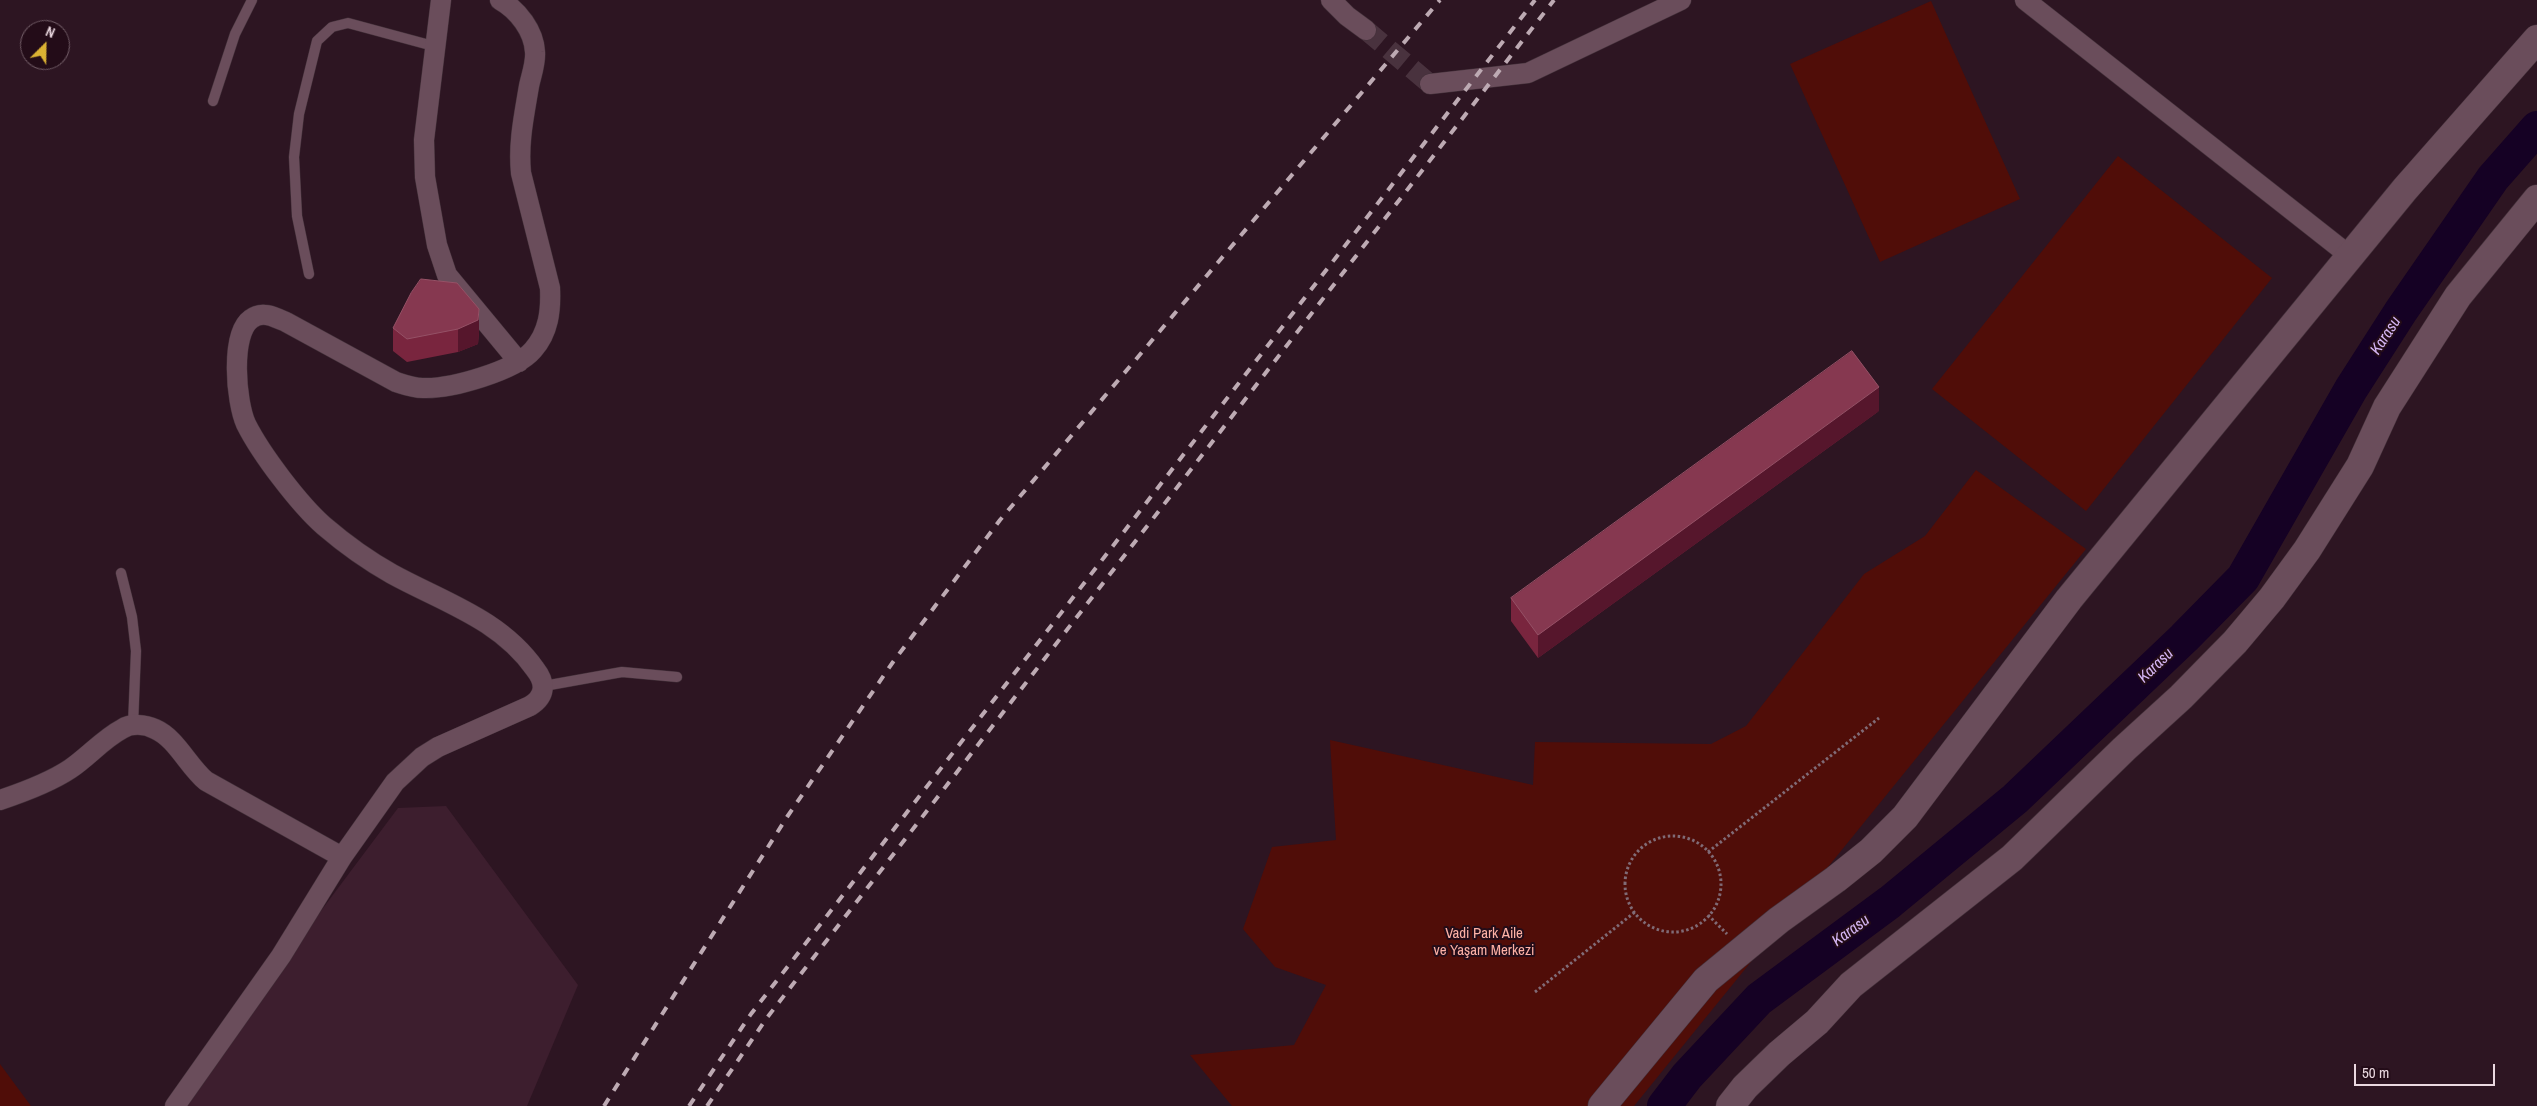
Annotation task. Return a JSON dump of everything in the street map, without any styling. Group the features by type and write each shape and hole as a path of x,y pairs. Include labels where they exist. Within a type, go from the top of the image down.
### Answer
{"street":[{"path":"441,0 437,47 426,110 424,140 425,177 437,245 447,275 520,362"},
{"path":"175,1106 281,956 342,857 395,782 407,769 438,747 538,701 544,686 541,676 532,663 499,630 478,616 369,561 345,544 300,503 246,424 238,401 236,382 244,327 251,318 259,315 269,315 286,322 396,382 410,387 439,387 480,377 520,362 533,350 542,336 551,306 550,288 521,173 519,154 521,132 536,53 526,25 516,13 500,0"},
{"path":"1331,0 1347,16 1366,30"},
{"path":"1430,84 1528,72 1682,0"},
{"path":"2025,0 2350,256"},
{"path":"1602,1106 1706,980 1779,920 1857,862 1904,817 2069,600 2350,256 2537,40"},
{"path":"1730,1106 1745,1087 1779,1054 1817,1022 1852,985 2012,858 2124,749 2181,697 2235,642 2272,598 2338,503 2360,466 2387,407 2458,296 2537,199"},
{"path":"0,800 43,784 69,770 122,728 133,725 155,729 165,736 194,770 225,793 342,857"}],"lane":[{"path":"214,101 235,34 252,0"},
{"path":"309,274 297,216 294,157 299,114 317,41 332,27 348,23 437,47"},
{"path":"121,573 132,618 136,651 133,725"},
{"path":"544,686 622,672 677,677"}],"path":[{"path":"1708,852 1879,718"},
{"path":"1681,837 1696,842 1708,852 1717,865 1720,880 1719,896 1713,910 1702,922 1688,929 1672,932 1656,929 1642,921 1634,912 1626,894 1625,879 1629,863 1638,850 1658,839 1681,837"},
{"path":"1535,992 1634,912"}],"shaded area":[{"path":"446,806 578,985 527,1106 184,1106 267,983 398,808"}],"green space":[{"path":"1931,1 2020,199 1880,262 1790,64"},
{"path":"2118,156 2272,278 2086,511 1932,389"},
{"name":"Vadi Park Aile ve Yaşam Merkezi","path":"1976,470 2086,549 1634,1106 1232,1106 1190,1055 1294,1045 1326,985 1275,967 1243,929 1272,847 1336,840 1330,740 1533,785 1535,742 1711,744 1746,726 1864,574 1925,536"},
{"path":"0,1064 31,1106 0,1106"}],"building":[{"path":"421,279 457,283 479,309 478,320 458,329 407,339 393,328 411,293"},
{"path":"1852,351 1879,387 1538,635 1511,598"}],"waterway":[{"name":"Karasu","path":"1664,1106 1687,1076 1759,999 1890,902 2015,799 2184,638 2243,578 2351,389 2401,311 2493,178 2537,128"}],"tunnel":[{"path":"1366,30 1430,84"}],"railway":[{"path":"604,1106 787,817 893,662 1000,520 1440,0"},
{"path":"689,1106 751,1014 1535,0"},
{"path":"707,1106 766,1019 1554,0"}]}
